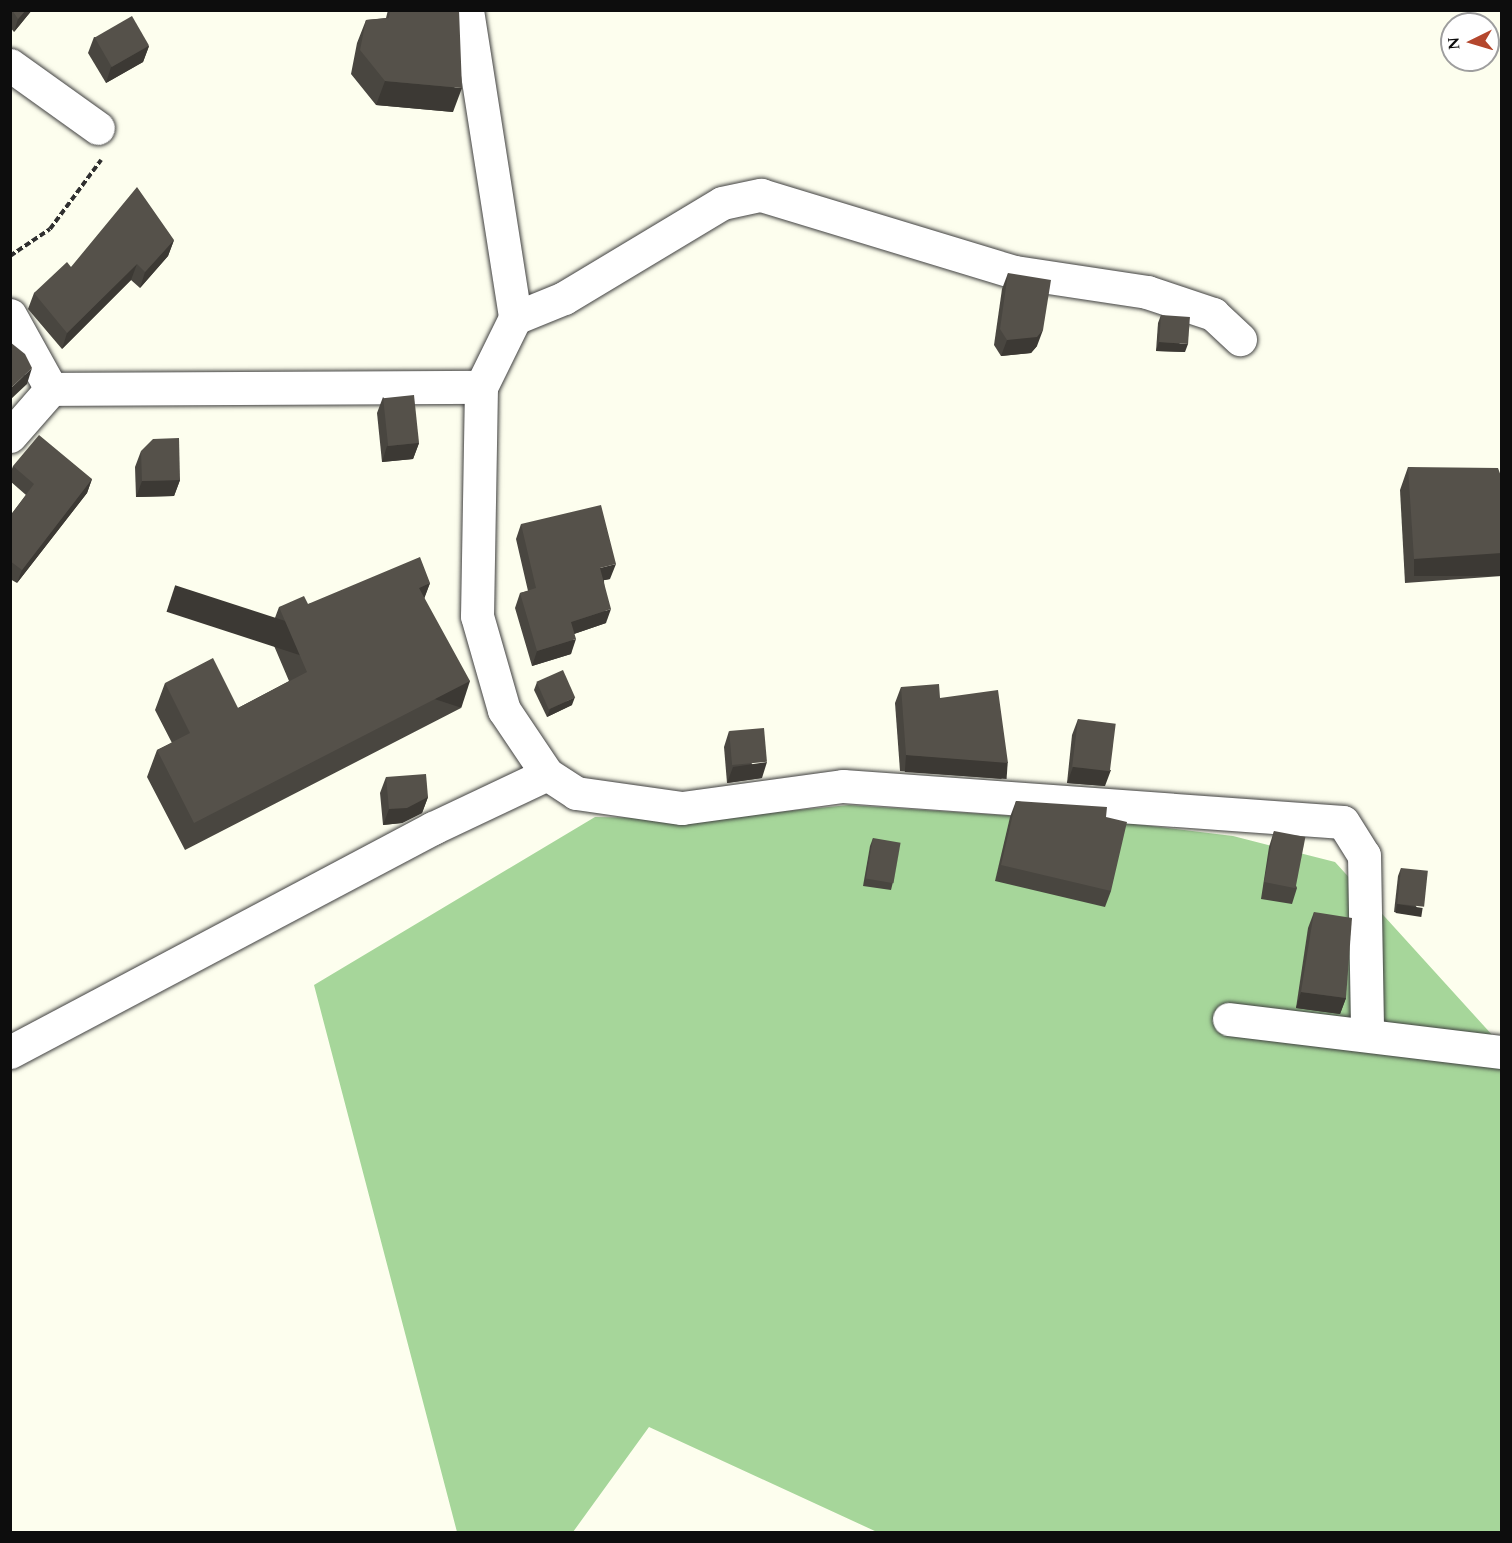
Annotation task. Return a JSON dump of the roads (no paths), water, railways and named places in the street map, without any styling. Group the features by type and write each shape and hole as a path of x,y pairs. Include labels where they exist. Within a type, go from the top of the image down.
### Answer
{"street":[{"path":"467,10 515,318 481,387 477,616 504,710 547,774 576,793 682,808 843,786 1343,822 1364,855 1367,1034"},
{"path":"10,65 98,128"},
{"path":"515,318 564,298 722,203 761,195 1015,273 1147,292 1213,314 1240,339"},
{"path":"10,315 51,389"},
{"path":"10,436 51,389 481,387"},
{"path":"10,1052 433,828 547,774"},
{"path":"1229,1019 1502,1052"}]}
